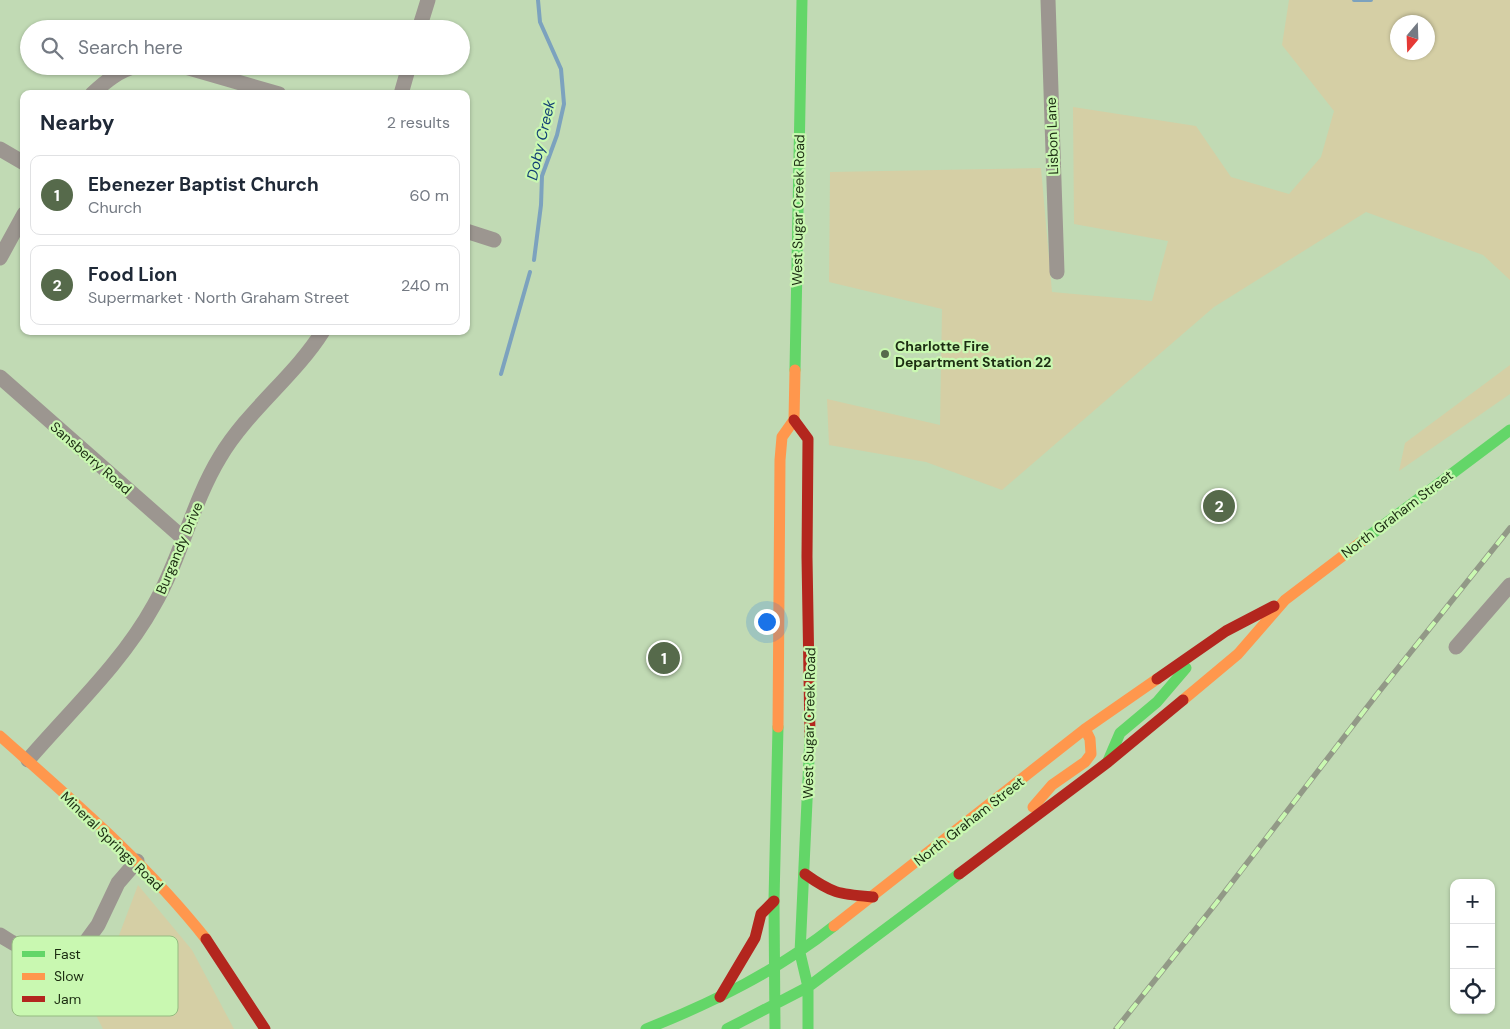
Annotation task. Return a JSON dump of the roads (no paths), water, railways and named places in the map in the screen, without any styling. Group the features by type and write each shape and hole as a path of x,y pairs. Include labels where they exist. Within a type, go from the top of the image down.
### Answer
{"main road":[{"name":"West Sugar Creek Road","path":"775,1029 774,901 780,460 782,436 794,420 802,0"},
{"name":"West Sugar Creek Road","path":"794,420 808,439 808,557 812,716 800,953 808,987 808,1029"},
{"name":"North Graham Street","path":"646,1029 719,999 774,970 800,953 874,897 1085,729 1226,631 1285,600 1510,430"},
{"path":"780,460 790,471"},
{"path":"796,485 799,533 808,557"},
{"name":"North Graham Street","path":"727,1029 808,987 1108,762 1238,654 1285,600"},
{"path":"1108,762 1113,744 1122,728 1154,705 1208,644"},
{"path":"1006,837 1052,785 1085,762 1091,754 1090,739 1085,729"},
{"name":"Mineral Springs Road","path":"0,736 137,861 167,893 221,960 266,1029"},
{"path":"805,874 828,890 841,894 874,897"},
{"path":"719,999 755,938 761,914 774,901"}],"street":[{"path":"422,20 428,0"},
{"name":"Lisbon Lane","path":"1048,0 1057,272"},
{"path":"96,90 116,75"},
{"path":"213,75 265,90"},
{"path":"402,90 406,75"},
{"path":"0,150 20,160"},
{"path":"0,258 20,221"},
{"path":"470,233 494,240"},
{"name":"Burgandy Drive","path":"28,760 120,654 142,624 168,577 207,481 221,455 320,335"},
{"name":"Sansberry Road","path":"0,377 183,538"},
{"path":"1456,647 1510,586"},
{"path":"90,936 98,925 118,883 137,861"},
{"path":"0,936 12,942"}],"waterway":[{"name":"Doby Creek","path":"534,260 541,205 542,176 557,135 564,104 561,69 540,22 538,0"},
{"path":"1354,0 1371,0"},
{"name":"Doby Creek","path":"501,374 530,272"}],"railway":[{"path":"1116,1029 1217,902 1378,693 1510,528"}],"place":[{"name":"Charlotte Fire Department Station 22","path":"885,354"},
{"name":"Food Lion","path":"1219,506"},
{"name":"Ebenezer Baptist Church","path":"664,658"}]}
